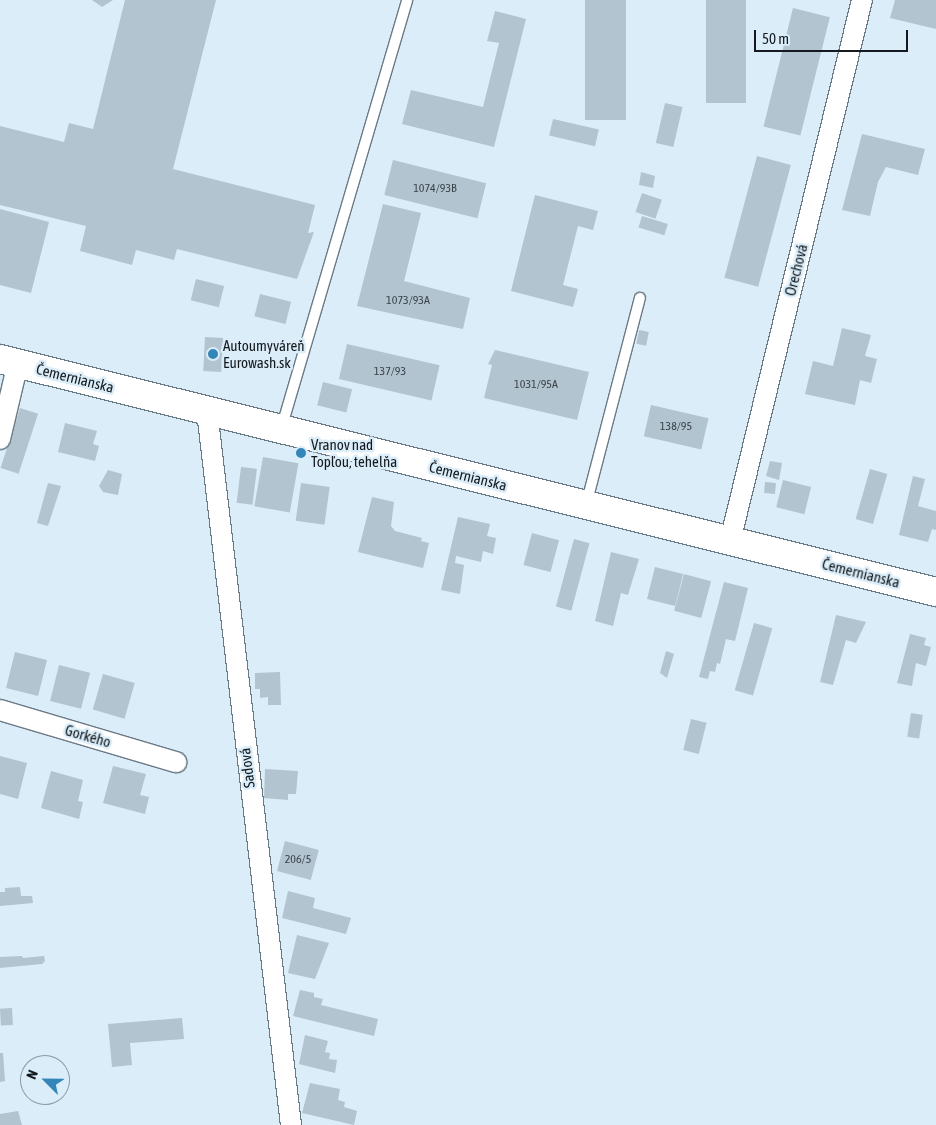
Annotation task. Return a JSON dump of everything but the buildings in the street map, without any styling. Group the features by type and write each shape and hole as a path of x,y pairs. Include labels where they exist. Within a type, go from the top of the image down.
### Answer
{"main road":[{"name":"Čemernianska","path":"9,361 936,592"}],"street":[{"name":"Orechová","path":"730,540 862,0"},
{"path":"0,439 9,361"},
{"name":"Sadová","path":"207,411 291,1125"},
{"name":"Gorkého","path":"0,710 176,762"}],"lane":[{"path":"281,430 407,0"},
{"path":"586,505 640,298"}],"place":[{"name":"Autoumyváreň Eurowash.sk","path":"213,354"},
{"name":"Vranov nad Topľou, tehelňa","path":"301,453"}]}
